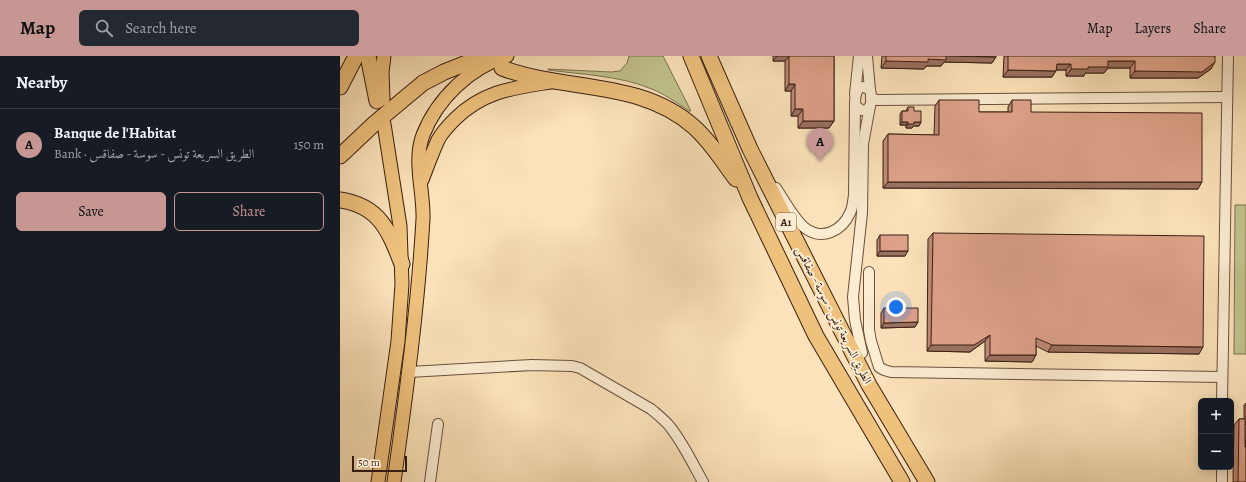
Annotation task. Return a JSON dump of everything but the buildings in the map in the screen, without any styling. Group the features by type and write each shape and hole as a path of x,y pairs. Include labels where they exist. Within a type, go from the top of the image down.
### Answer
{"highway":[{"path":"340,87 356,56"},
{"path":"368,56 380,100"},
{"path":"340,156 411,92 445,68 467,56"},
{"path":"432,77 484,56"},
{"name":"الطريق السريعة تونس - سوسة - صفاقس","path":"691,56 750,198 816,336 902,482"},
{"name":"الطريق السريعة تونس - سوسة - صفاقس","path":"709,56 750,148 869,385 927,482"},
{"path":"505,62 523,74 630,94 668,108 686,120 701,134 750,198"},
{"path":"340,200 365,208 382,222 390,234 402,264"},
{"path":"862,353 869,385"}],"main road":[{"path":"380,100 384,56"},
{"path":"394,482 409,372 423,218 419,156 421,144 426,128 444,99 470,75 489,63 505,62"},
{"path":"421,182 435,147 442,134 466,109 481,99 498,92 517,87 558,81"},
{"path":"378,482 400,322 402,284 400,226 384,124"}],"street":[{"path":"750,148 802,225 810,231 819,234 833,232 842,226 850,215 854,195 855,99 859,56"},
{"path":"862,353 855,320 853,297 866,213 862,155 870,98 867,56"},
{"path":"1222,398 1226,97 1228,56"},
{"path":"862,87 868,88 870,98 866,110 858,109 855,99 857,90 862,87"},
{"path":"870,98 878,100 1226,97"},
{"path":"869,272 870,335 877,360 880,367 884,370 891,372 1222,377"},
{"path":"409,372 532,365 572,366 580,368 651,409 661,417 671,427 703,482"},
{"path":"430,482 438,424"},
{"path":"1222,470 1222,482"}],"green space":[{"path":"629,56 663,56 691,111 659,92 638,84 599,76 548,70 620,71 627,63"},
{"path":"1235,205 1246,205 1246,354 1234,354"}],"place":[{"name":"Banque de l'Habitat","path":"820,161"}]}
